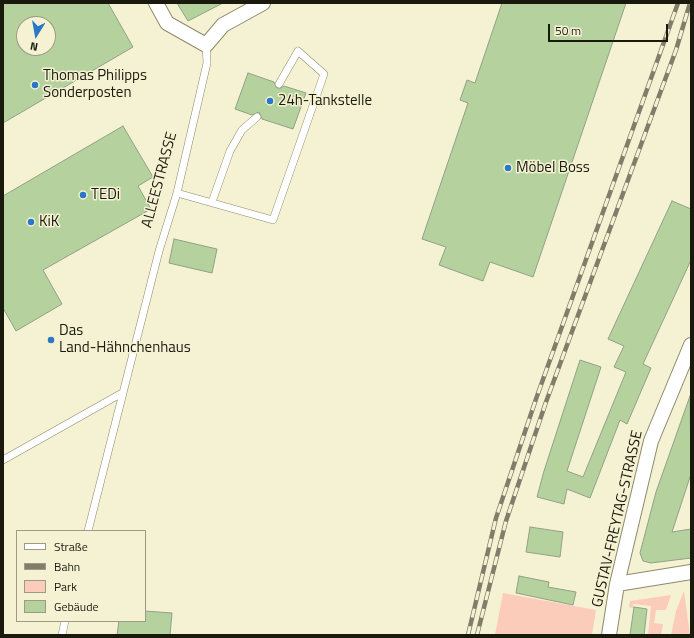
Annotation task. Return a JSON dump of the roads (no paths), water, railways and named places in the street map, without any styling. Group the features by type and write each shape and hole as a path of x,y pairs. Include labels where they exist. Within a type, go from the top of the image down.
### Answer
{"street":[{"path":"156,3 167,23 206,45 223,25 263,3"},
{"name":"GUSTAV-FREYTAG-STRASSE","path":"609,635 617,584 652,441 691,345"},
{"path":"617,584 691,572"}],"lane":[{"name":"ALLEESTRASSE","path":"88,530 159,251 177,193 207,64 206,45"},
{"path":"177,193 273,220 324,74 298,51 279,84"},
{"path":"212,202 230,151 242,130 257,117"},
{"path":"3,460 122,393"},
{"path":"62,635 65,622"}],"railway":[{"path":"468,635 496,518 536,399 678,3"},
{"path":"477,635 506,521 546,402 676,50 690,3"}],"place":[{"name":"Thomas Philipps Sonderposten","path":"35,85"},
{"name":"24h-Tankstelle","path":"270,101"},
{"name":"Möbel Boss","path":"508,168"},
{"name":"TEDi","path":"83,195"},
{"name":"KiK","path":"31,222"},
{"name":"Das Land-Hähnchenhaus","path":"51,340"}]}
